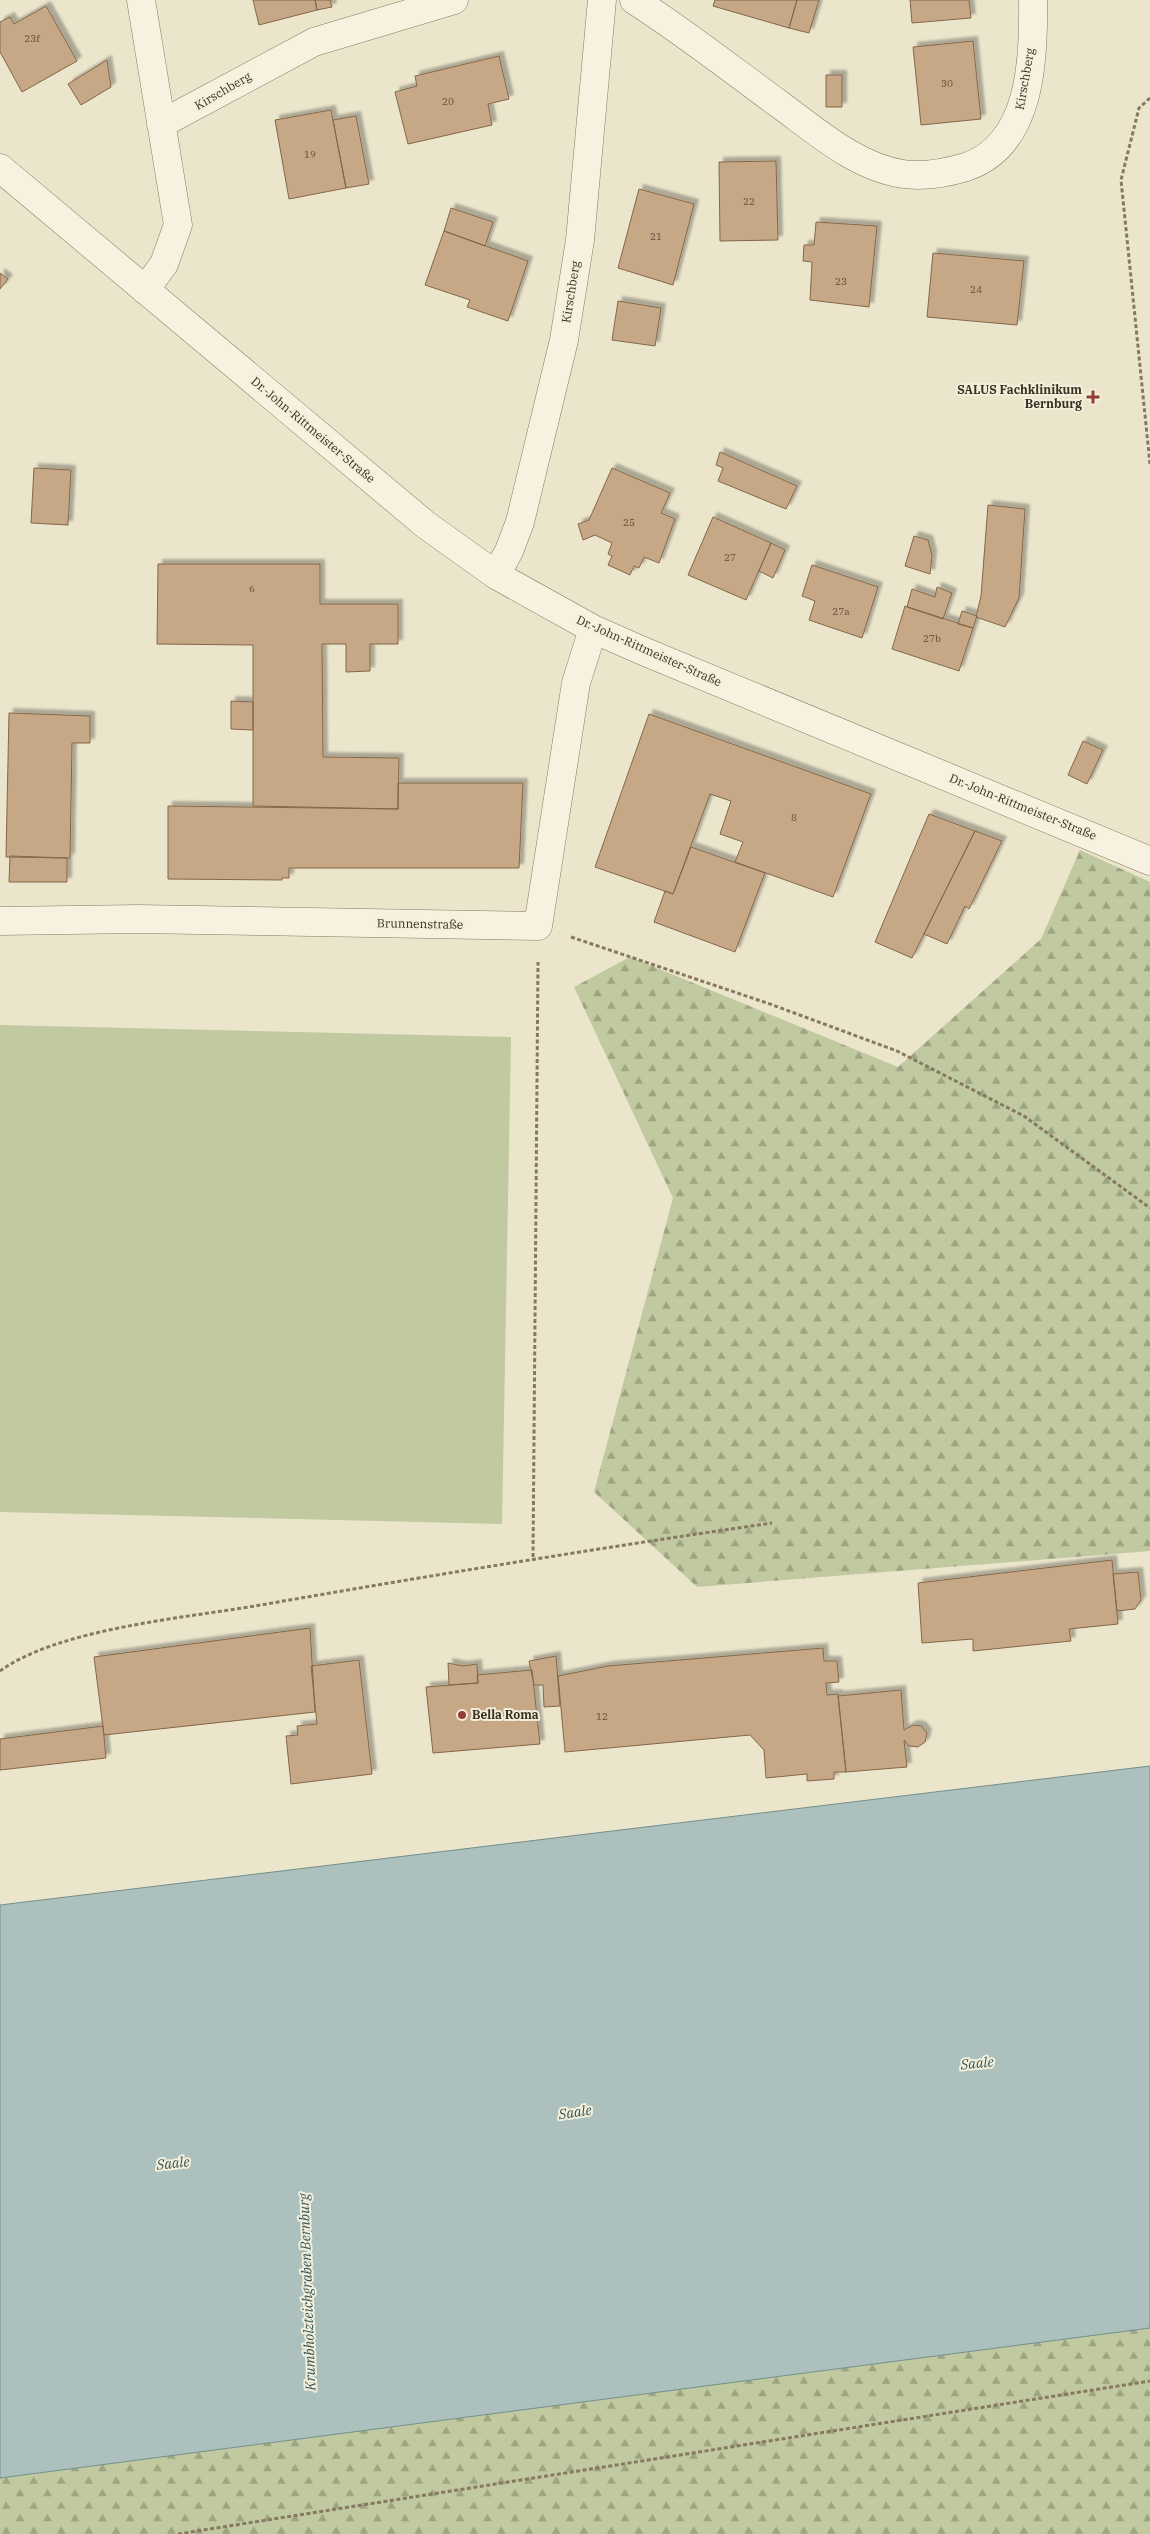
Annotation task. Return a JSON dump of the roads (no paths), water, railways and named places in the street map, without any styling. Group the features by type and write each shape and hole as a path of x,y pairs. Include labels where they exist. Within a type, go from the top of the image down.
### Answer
{"street":[{"path":"141,0 178,225 164,264 145,290"},
{"name":"Kirschberg","path":"161,124 314,42 454,0"},
{"name":"Kirschberg","path":"496,575 509,551 520,522 564,340 580,240 602,0"},
{"name":"Kirschberg","path":"634,0 835,145 880,168 903,174 927,175 954,171 980,162 1011,133 1020,114 1028,74 1033,0"},
{"name":"Dr.-John-Rittmeister-Straße","path":"0,168 426,526 496,575 593,629 1150,860"},
{"name":"Brunnenstraße","path":"0,921 138,919 538,926 576,684 593,629"}],"water":[{"path":"1150,1766 1150,2328 0,2478 0,1905"}],"place":[{"name":"SALUS Fachklinikum Bernburg","path":"1093,397"},
{"name":"Bella Roma","path":"462,1715"}],"water label":[{"name":"Saale","path":"977,2063"},
{"name":"Saale","path":"575,2112"},
{"name":"Saale","path":"173,2163"},
{"name":"Krumbholzteichgraben Bernburg","path":"307,2292"}]}
